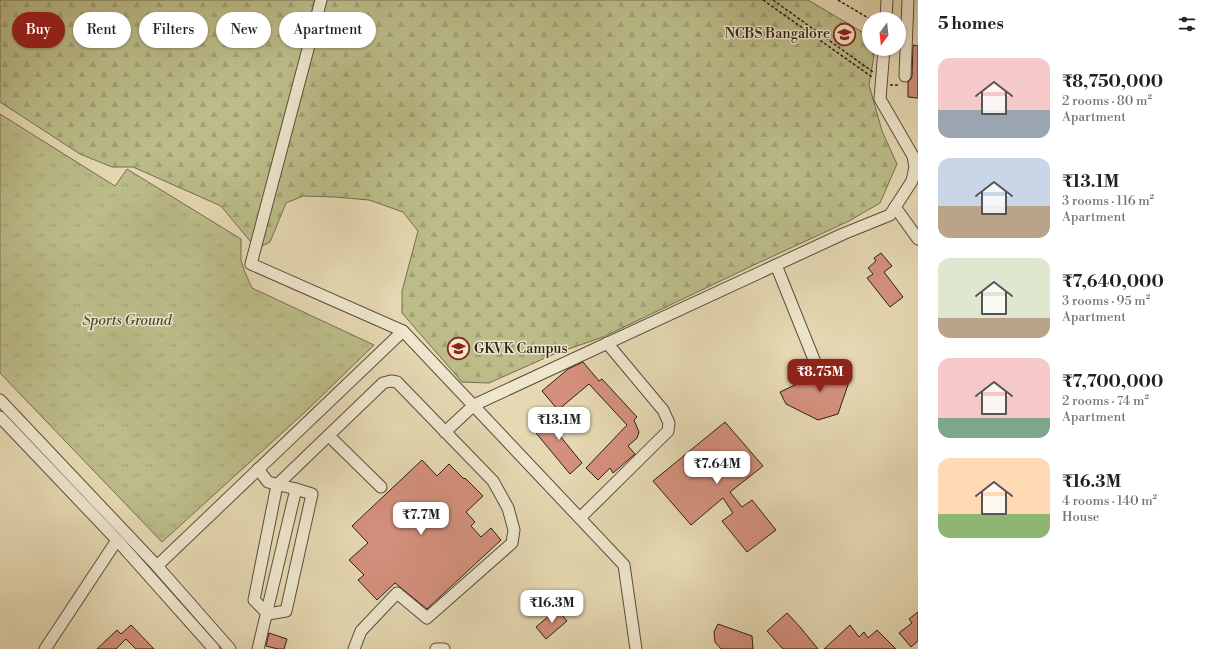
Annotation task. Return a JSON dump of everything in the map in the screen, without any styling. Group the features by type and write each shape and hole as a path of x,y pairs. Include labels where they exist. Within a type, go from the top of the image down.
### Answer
{"lane":[{"path":"320,0 251,264 403,331 624,565 636,649"},
{"path":"886,12 887,0"},
{"path":"903,81 908,0"},
{"path":"445,432 474,405 843,234 890,215 912,181 916,167 913,156 880,99 883,56"},
{"path":"895,207 918,239"},
{"path":"776,265 817,367"},
{"path":"157,566 403,331"},
{"path":"580,518 668,431 669,423 663,410 607,343"},
{"path":"268,614 254,600 277,485 383,384 391,381 397,382 493,482 508,508 514,530 512,543 427,618 397,593 361,631 354,649"},
{"path":"0,400 157,566 230,649"},
{"path":"0,417 117,540 214,649"},
{"path":"329,436 381,487"},
{"path":"258,470 268,482 312,494 286,611 268,614"},
{"path":"258,649 268,614 296,489"},
{"path":"45,649 117,540"},
{"path":"436,649 444,649"}],"path":[{"path":"764,0 881,84 903,81"},
{"path":"773,0 874,73"},
{"path":"838,0 862,14"},
{"path":"846,0 846,5"}],"green space":[{"path":"0,0 808,0 862,32 862,56 874,56 869,85 882,131 897,164 880,203 849,221 603,337 554,354 489,383 462,382 402,313 402,291 418,231 403,212 369,200 303,196 286,203 270,242 260,247 250,241 221,206 133,167 112,167 80,154 0,102"},
{"name":"Sports Ground","path":"0,114 115,186 127,169 241,239 241,260 252,288 374,345 304,413 162,542 0,373"}],"building":[{"path":"913,45 918,46 918,98 908,97 908,82 912,76"},
{"path":"881,253 892,266 884,272 903,297 890,307 867,278 873,274 868,268 876,261 874,258"},
{"path":"583,362 599,381 602,379 637,417 634,420 639,432 637,438 628,446 635,454 613,473 610,468 598,480 586,468 627,425 589,384 558,410 542,391 568,369"},
{"path":"842,363 851,376 838,414 818,420 786,404 780,392"},
{"path":"559,410 573,424 560,436 582,463 570,474 536,433"},
{"path":"725,422 763,466 730,492 742,507 752,500 776,530 747,552 722,521 733,513 723,498 691,525 653,481"},
{"path":"422,460 437,476 449,464 483,496 466,512 475,522 471,526 481,537 491,528 501,540 427,609 395,583 377,600 358,580 364,575 349,560 368,543 352,526"},
{"path":"557,609 567,621 546,639 536,627"},
{"path":"918,612 918,641 911,647 899,633 912,623 909,619"},
{"path":"787,613 818,649 783,649 767,631"},
{"path":"718,624 752,636 753,649 721,649 715,642 714,632"},
{"path":"131,625 154,649 136,649 126,639 116,649 97,649 117,630 121,634"},
{"path":"850,625 859,637 864,632 868,638 877,630 896,649 824,649"},
{"path":"269,633 287,639 284,649 266,646"}],"place":[{"name":"NCBS Bangalore","path":"845,34"},
{"name":"GKVK Campus","path":"459,349"}]}
